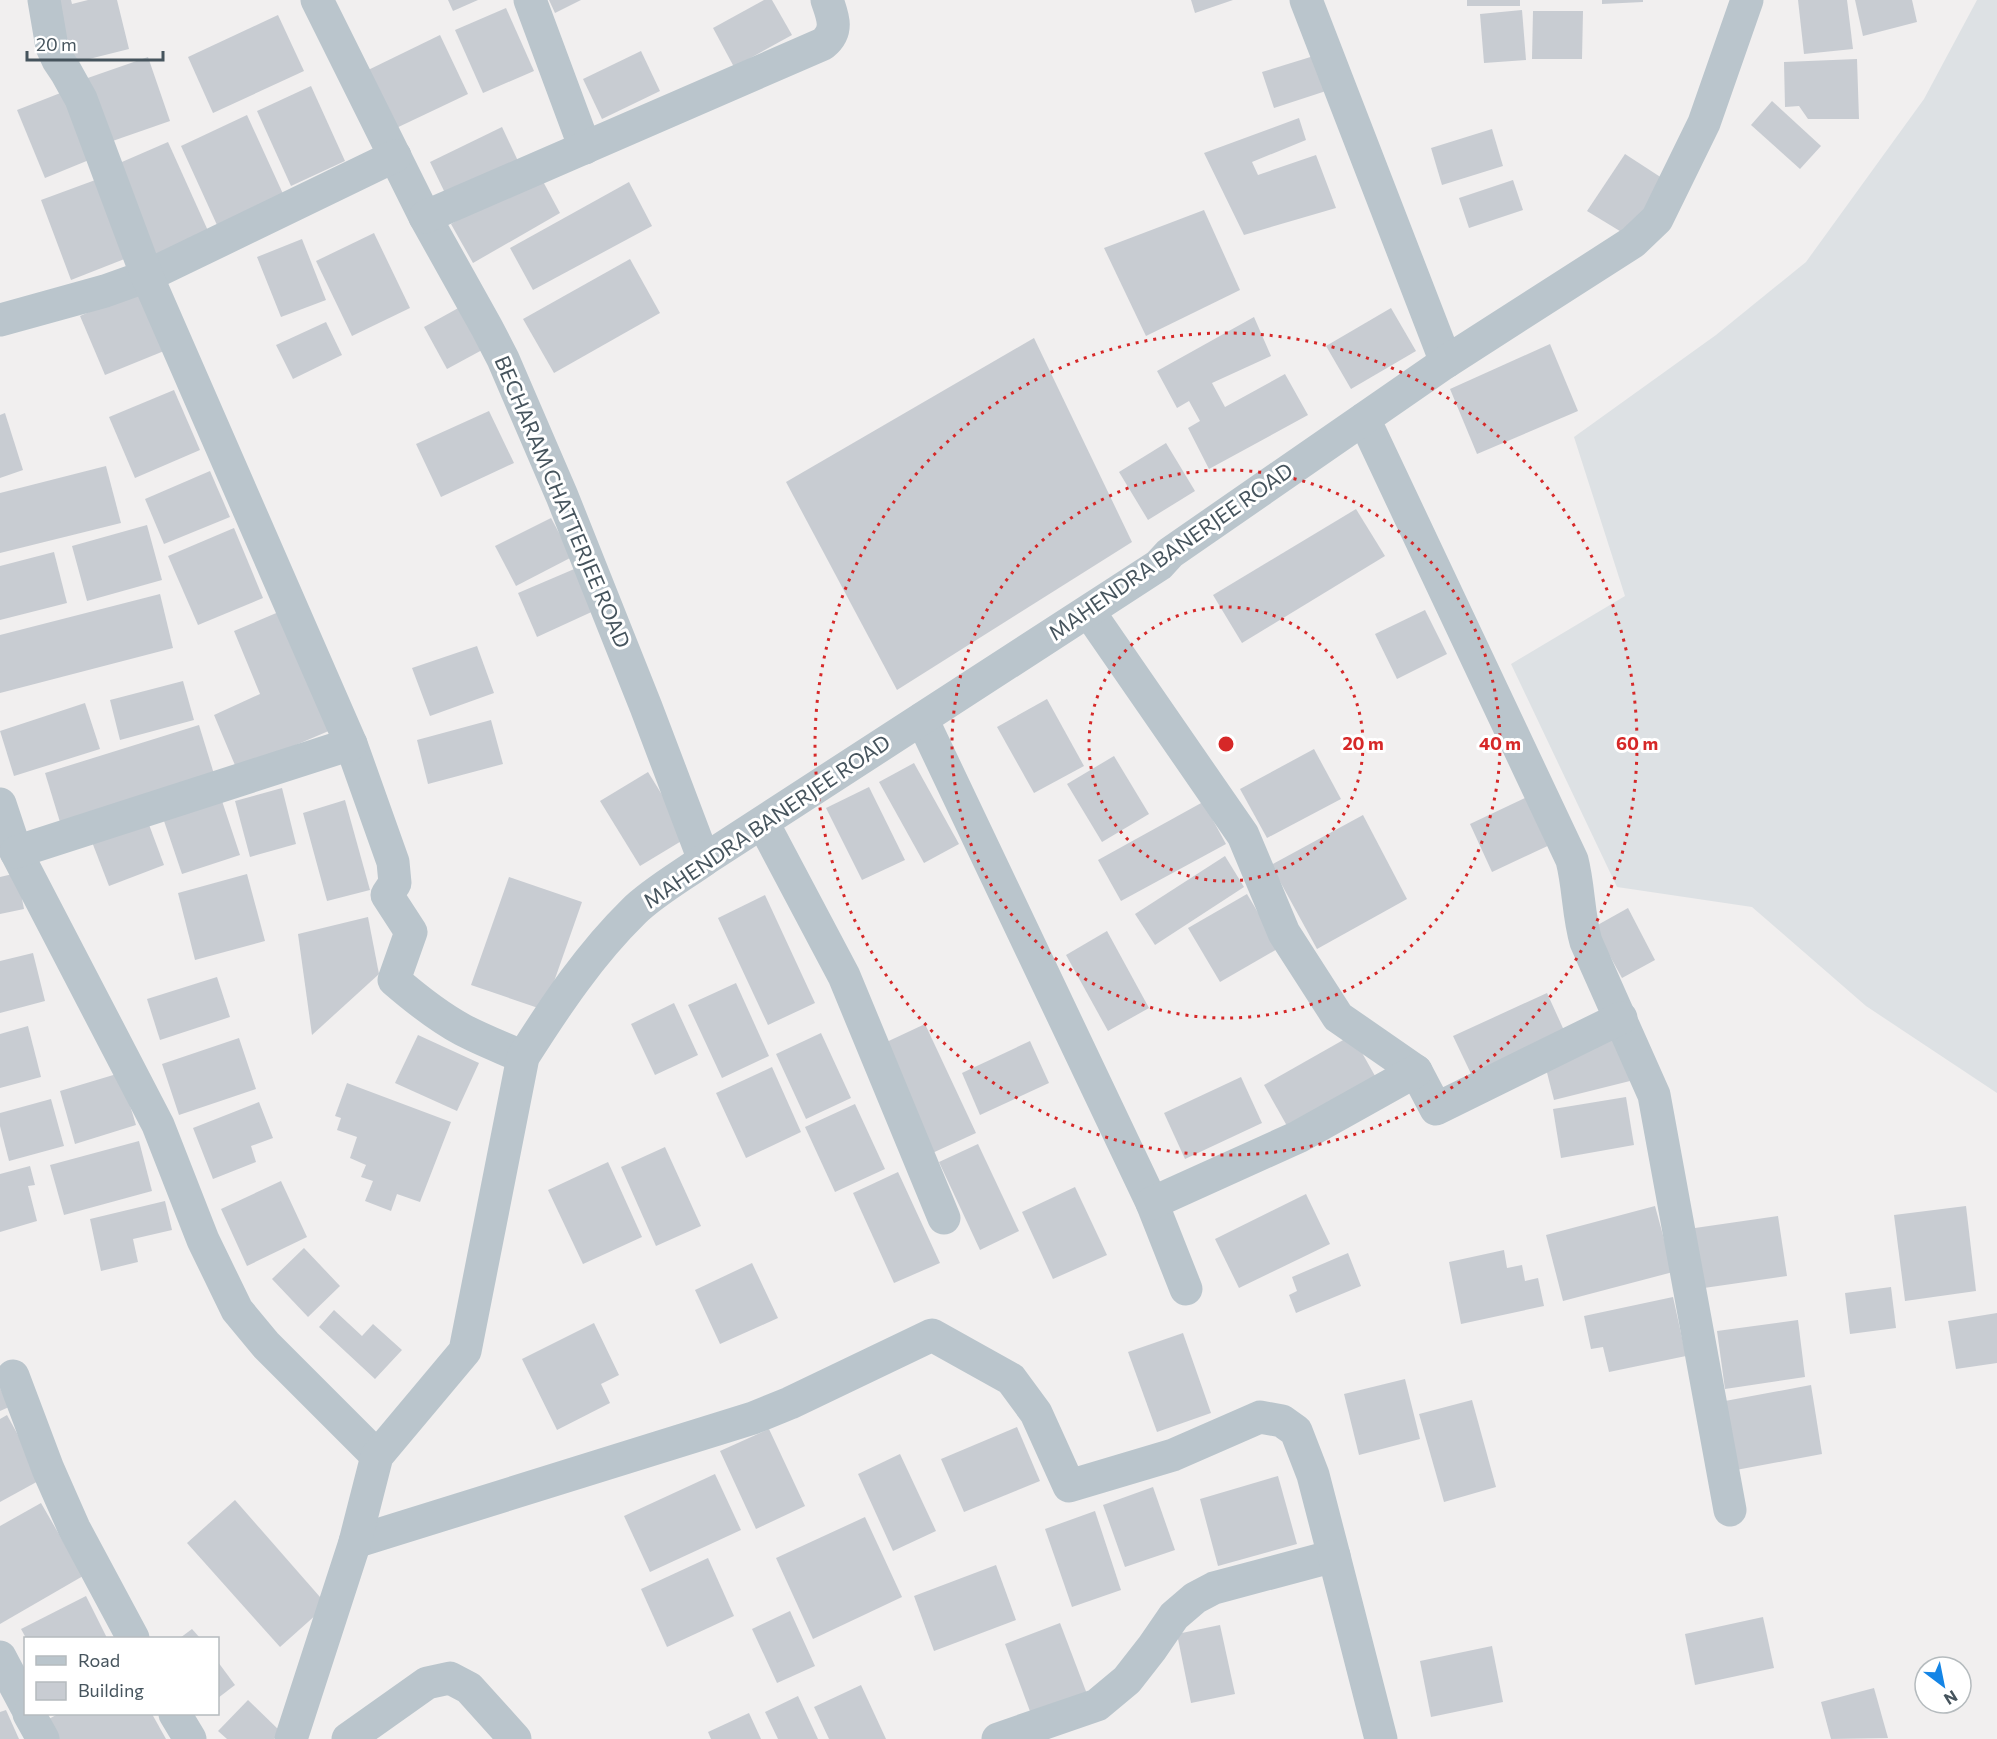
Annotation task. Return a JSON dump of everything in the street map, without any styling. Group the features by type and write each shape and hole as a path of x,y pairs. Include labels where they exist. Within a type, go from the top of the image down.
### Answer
{"street":[{"path":"44,0 52,47 81,99 147,276 351,744 393,862 395,883 387,895 411,932 394,980 440,1017 523,1057"},
{"name":"BECHARAM CHATTERJEE ROAD","path":"317,0 425,217 488,328 562,496 704,860"},
{"path":"530,0 585,148"},
{"path":"425,217 824,45 831,38 834,24 827,0"},
{"path":"1306,0 1446,362"},
{"name":"MAHENDRA BANERJEE ROAD","path":"291,1739 355,1542 377,1456 465,1351 523,1057 590,958 635,909 704,860 1089,612 1159,565 1170,553 1446,362 1633,242 1657,219 1704,123 1747,0"},
{"path":"0,320 105,291 147,276 391,148"},
{"path":"1364,419 1572,860 1577,878 1584,934 1654,1095 1730,1510"},
{"path":"1089,612 1243,835 1284,933 1338,1017 1416,1071 1436,1109 1621,1018"},
{"path":"922,719 1152,1203 1186,1289"},
{"path":"16,852 351,744"},
{"path":"0,804 16,852 158,1125 202,1240 237,1310 266,1345 377,1456"},
{"path":"763,823 844,976 944,1218"},
{"path":"1152,1203 1298,1137 1416,1071"},
{"path":"355,1542 753,1418 790,1403 932,1335 1011,1379 1036,1413 1069,1486 1173,1455 1260,1417 1282,1421 1296,1431 1313,1474 1381,1739"},
{"path":"13,1376 48,1469 74,1528 132,1637"},
{"path":"998,1739 1065,1728 1127,1680 1174,1616 1195,1598 1214,1588 1334,1556"},
{"path":"0,1657 24,1702"},
{"path":"348,1739 427,1683 450,1678 469,1688 515,1739"},
{"path":"30,1715 43,1739"},
{"path":"176,1715 190,1739"}],"shaded area":[{"path":"1977,0 1997,0 1997,1093 1866,1006 1752,907 1617,887 1511,664 1625,596 1574,437 1716,335 1806,262 1924,99"}],"building":[{"path":"54,0 71,0 72,4 88,0 117,0 129,49 69,64"},
{"path":"448,0 478,0 453,11"},
{"path":"549,0 581,0 555,13"},
{"path":"764,0 772,0 792,35 734,67 713,28"},
{"path":"1191,0 1233,0 1195,13"},
{"path":"1467,0 1520,0 1520,6 1467,6"},
{"path":"1602,0 1643,0 1643,2 1602,4"},
{"path":"1798,0 1847,0 1853,49 1804,54"},
{"path":"1855,0 1912,0 1917,22 1863,36"},
{"path":"506,8 534,71 483,93 455,30"},
{"path":"1522,10 1526,60 1484,63 1480,14"},
{"path":"1533,11 1583,11 1582,59 1532,59"},
{"path":"278,15 304,71 213,113 188,57"},
{"path":"440,35 468,94 390,131 362,73"},
{"path":"641,51 660,91 602,119 583,79"},
{"path":"1317,55 1329,90 1274,108 1262,72"},
{"path":"148,57 170,121 104,144 82,80"},
{"path":"1857,59 1859,119 1808,119 1799,106 1785,107 1784,62"},
{"path":"311,86 345,161 291,186 257,111"},
{"path":"63,92 89,160 45,178 17,110"},
{"path":"1772,101 1821,146 1800,169 1751,125"},
{"path":"247,115 284,196 217,225 181,146"},
{"path":"1299,118 1306,140 1252,162 1258,175 1316,155 1336,208 1244,235 1204,153"},
{"path":"502,127 518,161 446,195 430,162"},
{"path":"1492,129 1503,166 1442,185 1431,148"},
{"path":"168,142 209,233 156,257 115,165"},
{"path":"1625,154 1665,180 1628,236 1587,211"},
{"path":"539,174 560,213 473,263 451,224"},
{"path":"98,179 127,258 71,280 41,200"},
{"path":"1513,180 1523,210 1469,228 1459,198"},
{"path":"629,182 652,226 533,290 510,248"},
{"path":"1204,210 1240,290 1146,336 1104,248"},
{"path":"374,233 410,308 352,336 316,261"},
{"path":"302,239 326,300 281,317 257,257"},
{"path":"630,259 660,313 554,373 523,319"},
{"path":"139,290 164,351 105,375 80,316"},
{"path":"471,301 495,343 447,369 424,327"},
{"path":"1391,308 1416,351 1351,389 1326,346"},
{"path":"1254,317 1271,356 1212,383 1225,407 1285,374 1308,415 1209,469 1188,428 1200,421 1189,401 1177,408 1157,371"},
{"path":"326,322 342,355 293,379 276,345"},
{"path":"1034,338 1132,542 897,690 786,482"},
{"path":"1550,344 1578,411 1477,454 1450,389"},
{"path":"174,390 200,450 135,478 109,417"},
{"path":"489,411 514,463 441,497 416,444"},
{"path":"5,413 23,470 0,478 0,415"},
{"path":"1166,443 1195,491 1148,520 1119,472"},
{"path":"106,466 121,523 0,553 0,493"},
{"path":"210,471 230,517 164,544 145,499"},
{"path":"1356,509 1385,556 1242,643 1213,595"},
{"path":"551,518 572,557 516,586 495,546"},
{"path":"147,525 162,580 87,601 72,546"},
{"path":"234,528 263,598 198,625 168,556"},
{"path":"54,552 67,603 0,620 0,566"},
{"path":"579,567 598,609 537,637 518,593"},
{"path":"160,594 173,648 0,693 0,635"},
{"path":"1425,610 1447,654 1397,679 1375,634"},
{"path":"281,611 331,730 237,770 214,715 260,694 234,631"},
{"path":"477,646 494,693 430,716 412,668"},
{"path":"183,681 194,720 120,740 110,700"},
{"path":"1047,699 1084,766 1034,793 997,727"},
{"path":"85,703 100,749 14,776 0,731"},
{"path":"491,720 503,764 428,784 417,740"},
{"path":"199,725 214,774 60,822 45,773"},
{"path":"1314,749 1341,799 1267,838 1240,789"},
{"path":"1114,756 1149,814 1102,842 1067,784"},
{"path":"914,763 959,844 924,863 879,782"},
{"path":"648,772 688,837 640,866 600,801"},
{"path":"869,787 905,860 862,880 826,808"},
{"path":"282,788 296,844 250,857 235,801"},
{"path":"1531,795 1554,843 1492,872 1470,824"},
{"path":"221,798 240,855 182,874 163,818"},
{"path":"345,800 370,890 327,901 303,813"},
{"path":"1203,802 1226,844 1121,901 1098,860"},
{"path":"1363,815 1407,899 1317,949 1271,865"},
{"path":"148,822 164,865 109,886 92,842"},
{"path":"1225,856 1244,887 1155,945 1135,914"},
{"path":"17,873 24,909 0,914 0,877"},
{"path":"247,874 265,941 195,960 178,893"},
{"path":"509,877 582,902 544,1010 471,985"},
{"path":"1247,894 1279,948 1220,982 1188,928"},
{"path":"765,895 815,1003 768,1025 718,918"},
{"path":"1628,908 1655,960 1622,978 1594,927"},
{"path":"368,917 379,974 312,1035 298,934"},
{"path":"1107,931 1149,1008 1108,1031 1066,955"},
{"path":"33,953 45,1001 0,1013 0,961"},
{"path":"217,977 230,1017 160,1040 147,999"},
{"path":"736,983 769,1056 722,1078 688,1005"},
{"path":"1547,993 1567,1037 1474,1080 1453,1036"},
{"path":"674,1003 698,1055 655,1075 631,1024"},
{"path":"925,1024 976,1133 928,1155 878,1046"},
{"path":"28,1026 41,1077 0,1088 0,1034"},
{"path":"821,1033 851,1098 806,1119 776,1054"},
{"path":"418,1035 479,1063 457,1111 395,1083"},
{"path":"1352,1035 1379,1083 1291,1133 1264,1085"},
{"path":"1619,1037 1630,1081 1554,1100 1543,1057"},
{"path":"239,1038 256,1089 179,1115 162,1064"},
{"path":"1030,1041 1049,1083 980,1115 962,1073"},
{"path":"772,1067 801,1132 746,1158 716,1093"},
{"path":"120,1073 136,1125 75,1144 60,1091"},
{"path":"1241,1077 1262,1123 1185,1159 1164,1113"},
{"path":"347,1083 451,1122 420,1202 397,1194 391,1211 365,1201 373,1181 361,1177 366,1165 350,1158 357,1137 337,1130 341,1118 335,1116"},
{"path":"1626,1097 1634,1145 1561,1158 1553,1109"},
{"path":"51,1099 64,1146 9,1161 0,1126 0,1113"},
{"path":"259,1102 273,1138 251,1146 256,1162 213,1179 193,1128"},
{"path":"855,1104 885,1169 835,1192 805,1127"},
{"path":"139,1141 152,1191 64,1215 50,1165"},
{"path":"978,1144 1019,1231 980,1250 939,1162"},
{"path":"665,1147 701,1226 656,1246 621,1167"},
{"path":"608,1162 642,1237 583,1264 548,1190"},
{"path":"30,1166 35,1185 28,1186 37,1221 0,1232 0,1174"},
{"path":"898,1172 940,1263 894,1283 853,1193"},
{"path":"281,1181 307,1237 247,1266 221,1209"},
{"path":"1075,1187 1107,1255 1053,1279 1022,1212"},
{"path":"1306,1194 1330,1244 1239,1288 1215,1239"},
{"path":"165,1201 172,1230 133,1239 138,1262 101,1271 90,1219"},
{"path":"1655,1206 1673,1272 1563,1301 1546,1235"},
{"path":"1966,1206 1976,1291 1905,1301 1894,1215"},
{"path":"1778,1216 1787,1276 1697,1289 1688,1229"},
{"path":"304,1248 340,1286 308,1317 272,1279"},
{"path":"1504,1250 1507,1268 1522,1265 1525,1281 1538,1278 1544,1306 1461,1324 1449,1262"},
{"path":"1348,1253 1361,1286 1296,1313 1289,1295 1297,1291 1292,1277"},
{"path":"752,1263 778,1318 720,1344 695,1290"},
{"path":"1891,1287 1896,1328 1850,1334 1845,1293"},
{"path":"1673,1297 1686,1356 1609,1372 1603,1347 1591,1349 1584,1316"},
{"path":"334,1310 362,1336 373,1324 402,1350 375,1379 319,1327"},
{"path":"1997,1313 1997,1363 1956,1369 1948,1321"},
{"path":"1798,1320 1805,1377 1725,1389 1717,1331"},
{"path":"594,1323 619,1375 601,1384 610,1403 557,1430 522,1359"},
{"path":"1183,1333 1211,1413 1157,1432 1128,1352"},
{"path":"1405,1379 1420,1439 1359,1455 1344,1394"},
{"path":"1811,1385 1822,1454 1736,1470 1725,1401"},
{"path":"0,1388 9,1407 0,1411"},
{"path":"1472,1400 1496,1487 1444,1502 1419,1414"},
{"path":"7,1415 42,1479 0,1502 0,1419"},
{"path":"1017,1427 1040,1481 964,1512 941,1459"},
{"path":"769,1429 805,1506 756,1529 720,1451"},
{"path":"900,1454 936,1531 893,1551 858,1474"},
{"path":"715,1474 741,1530 650,1572 624,1516"},
{"path":"1278,1476 1297,1544 1218,1566 1200,1499"},
{"path":"1153,1487 1175,1550 1125,1567 1103,1505"},
{"path":"235,1500 327,1605 280,1647 187,1543"},
{"path":"41,1503 83,1576 0,1624 0,1526"},
{"path":"1095,1511 1121,1590 1072,1607 1045,1529"},
{"path":"865,1517 902,1597 813,1639 776,1558"},
{"path":"708,1558 734,1616 667,1647 641,1589"},
{"path":"996,1565 1016,1620 934,1651 914,1596"},
{"path":"86,1596 106,1637 25,1637 21,1629"},
{"path":"790,1611 815,1666 777,1683 752,1629"},
{"path":"1763,1617 1774,1668 1695,1685 1685,1634"},
{"path":"1060,1623 1087,1694 1031,1714 1005,1644"},
{"path":"1220,1625 1235,1694 1191,1703 1177,1634"},
{"path":"192,1629 199,1637 181,1637"},
{"path":"1492,1646 1503,1702 1431,1717 1420,1661"},
{"path":"219,1663 235,1685 219,1697"},
{"path":"861,1685 886,1739 829,1739 814,1707"},
{"path":"1874,1688 1888,1738 1831,1739 1821,1702"},
{"path":"798,1696 818,1739 778,1739 765,1712"},
{"path":"248,1700 281,1732 274,1739 227,1739 218,1731"},
{"path":"6,1710 19,1739 0,1739 0,1712"},
{"path":"749,1713 761,1739 711,1739 708,1732"},
{"path":"56,1715 153,1715 166,1739 55,1739 45,1721"}]}
